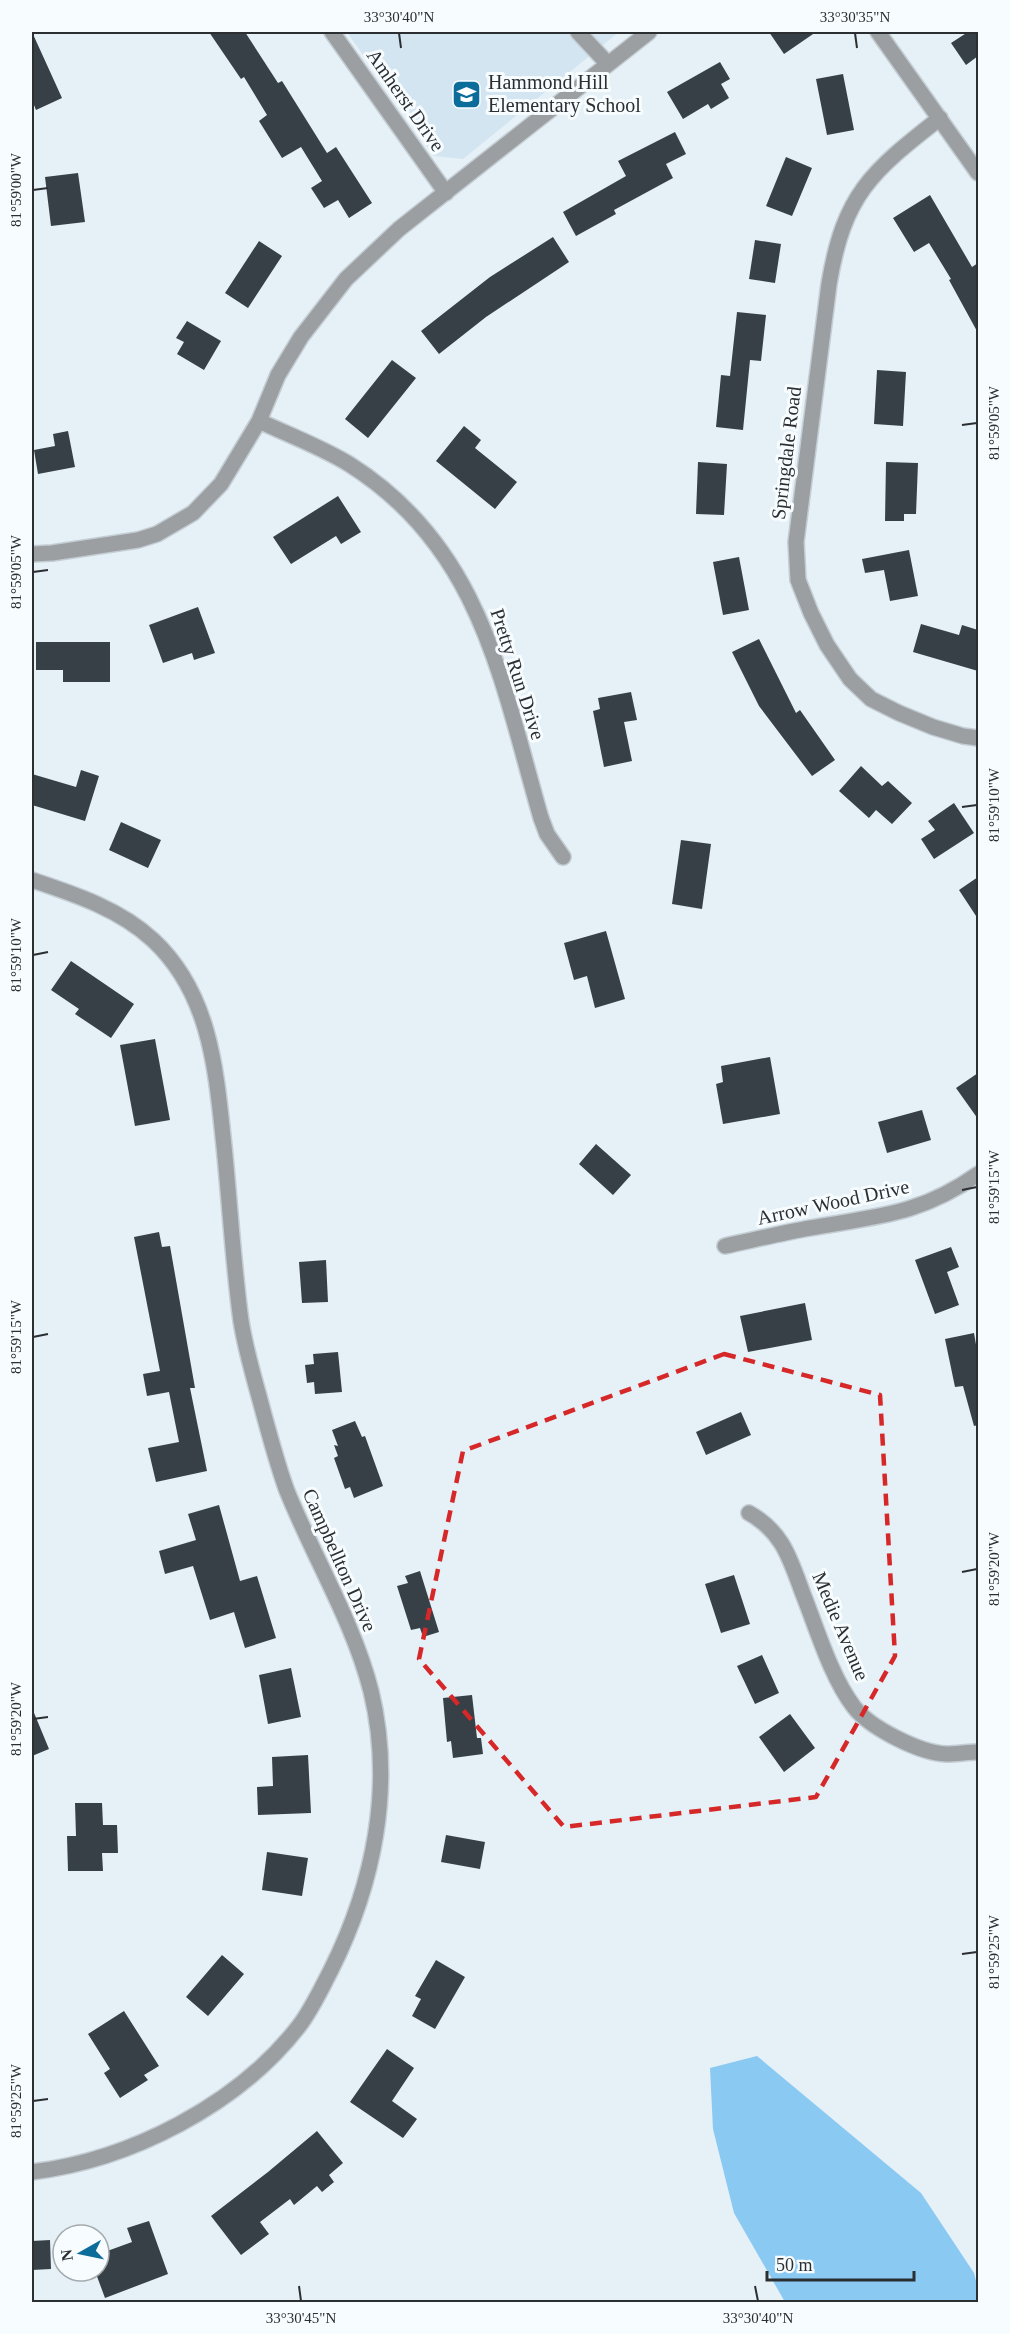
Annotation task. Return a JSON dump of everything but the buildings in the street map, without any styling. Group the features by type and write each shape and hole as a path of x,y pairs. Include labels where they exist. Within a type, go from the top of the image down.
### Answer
{"street":[{"name":"Amherst Drive","path":"332,32 446,193"},
{"path":"578,32 609,64"},
{"path":"32,554 138,540 176,525 193,513 221,484 259,422 278,375 301,337 322,307 371,253 649,32"},
{"path":"878,32 978,172"},
{"name":"Springdale Road","path":"940,118 891,156 876,172 851,207 841,229 834,252 829,284 796,542 798,580 827,645 850,679 871,699 933,728 978,738"},
{"name":"Pretty Run Drive","path":"259,422 322,449 350,465 401,504 438,544 473,604 486,636 541,818 547,834 563,857"},
{"name":"Campbellton Drive","path":"32,880 109,909 151,938 184,978 205,1022 216,1070 242,1325 265,1418 286,1489 361,1660 377,1720 382,1782 372,1860 356,1912 313,2007 287,2039 242,2082 218,2101 163,2133 73,2164 32,2172"},
{"name":"Arrow Wood Drive","path":"725,1246 811,1228 886,1216 910,1209 949,1192 978,1174"},
{"name":"Medie Avenue","path":"749,1513 761,1520 781,1539 828,1660 854,1707 883,1730 923,1749 945,1754 978,1752"}],"highlighted area":[{"path":"724,1354 880,1395 895,1656 816,1797 564,1827 419,1659 463,1451"}],"shaded area":[{"name":"Hammond Hill Elementary School","path":"347,32 619,32 463,159 434,156"}],"water":[{"path":"757,2056 921,2193 974,2273 978,2302 785,2302 734,2213 713,2129 710,2068"}],"place":[{"name":"Hammond Hill Elementary School","path":"467,94"}]}
